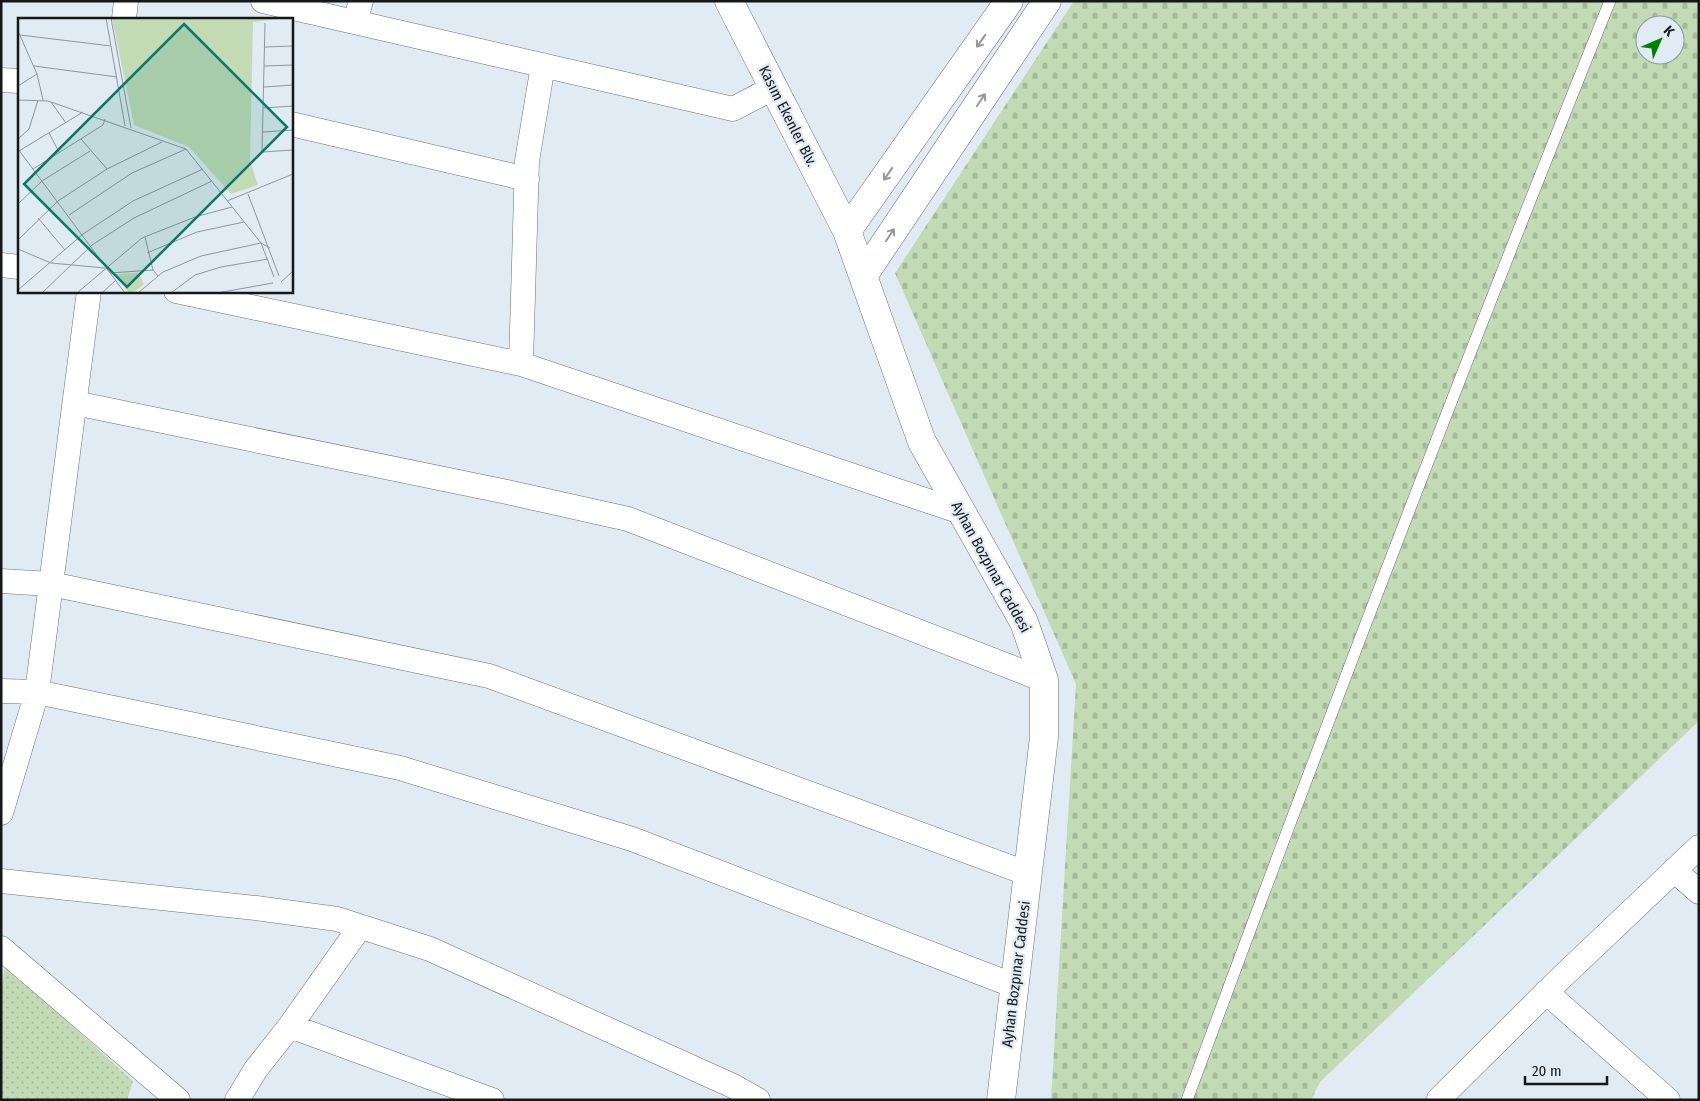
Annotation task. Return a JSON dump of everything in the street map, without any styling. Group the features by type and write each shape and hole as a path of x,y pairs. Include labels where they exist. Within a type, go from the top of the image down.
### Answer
{"street":[{"path":"124,18 126,1"},
{"path":"264,1 358,12 543,65 733,109 773,88"},
{"name":"Kasım Ekenler Blv.","path":"729,1 847,231"},
{"path":"847,231 1009,1"},
{"path":"863,276 1047,1"},
{"path":"521,364 527,161 543,65"},
{"path":"1,80 18,81"},
{"path":"292,124 527,180"},
{"name":"Ayhan Bozpınar Caddesi","path":"847,231 922,442 1024,622 1044,680 1044,737 1001,1100"},
{"path":"1,265 18,267"},
{"path":"1,814 37,692 89,292"},
{"path":"181,292 521,364 961,512"},
{"path":"75,403 507,492 628,519 1044,680"},
{"path":"1,581 51,584 489,676 1029,874"},
{"path":"1,692 37,692 400,768 632,838 1015,986"},
{"path":"1440,1100 1546,992 1699,846"},
{"path":"1674,870 1699,892"},
{"path":"1,881 256,908 336,919 430,949 733,1086 758,1100"},
{"path":"237,1100 256,1069 290,1026 360,926"},
{"path":"1,948 178,1100"},
{"path":"1546,992 1668,1100"},
{"path":"290,1026 492,1100"}],"lane":[{"path":"1187,1100 1269,879 1523,217 1610,1"}],"green space":[{"path":"1074,1 1699,1 1699,721 1320,1082 1311,1100 1051,1100 1076,684 895,273"},
{"path":"5,965 133,1081 127,1100 1,1100 1,994"}]}
